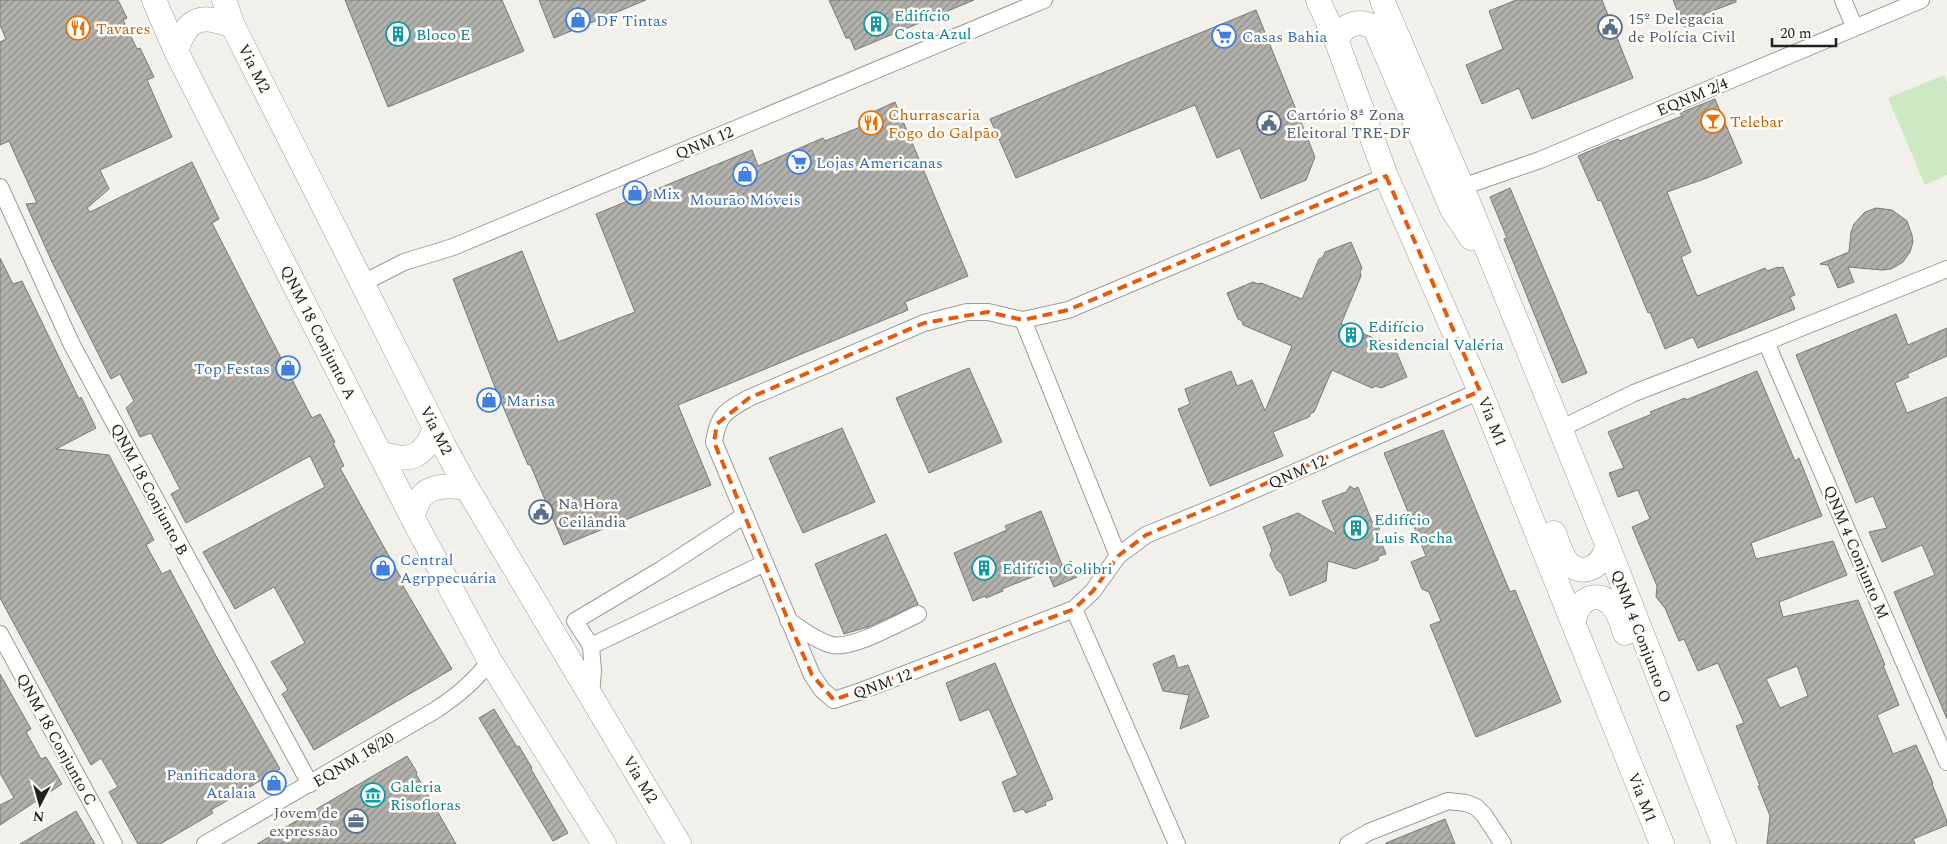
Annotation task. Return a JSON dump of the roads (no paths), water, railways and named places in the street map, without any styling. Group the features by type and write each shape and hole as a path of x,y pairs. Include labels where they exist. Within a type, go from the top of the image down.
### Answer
{"main road":[{"name":"QNM 18 Conjunto A","path":"154,0 176,51 412,517 490,661"},
{"name":"Via M2","path":"224,0 234,26 435,429 467,488 679,844"},
{"name":"Via M1","path":"1318,0 1337,42 1386,176 1480,391 1548,556 1662,844"},
{"path":"1382,0 1462,187 1496,275 1560,429"},
{"path":"176,51 185,29 195,21 205,18 234,26"},
{"path":"1337,42 1342,30 1353,23 1365,23 1375,28 1452,209 1496,275"},
{"path":"1454,331 1495,388 1565,559 1577,569 1593,568 1604,559 1606,544"},
{"path":"381,453 397,458 410,458 420,453 430,441 435,429"},
{"name":"QNM 4 Conjunto O","path":"1560,429 1724,844"},
{"path":"412,517 424,493 452,486 467,488"},
{"path":"1574,625 1575,610 1586,600 1602,599 1615,607 1677,764 1708,805"},
{"path":"490,661 604,844"}],"street":[{"name":"QNM 12","path":"363,283 404,262 453,247 1044,0"},
{"path":"1843,0 1854,28"},
{"name":"EQNM 2/4","path":"1462,187 1540,160 1921,0"},
{"name":"QNM 12","path":"1386,176 1068,310 1023,320 988,312 967,312 924,323 749,398 735,406 722,417 717,424 714,442 812,675 822,690 834,700 1074,609 1093,592 1118,556 1146,535 1229,501 1480,391"},
{"name":"QNM 18 Conjunto B","path":"0,187 72,345 310,784"},
{"path":"1560,429 1634,393 1947,269"},
{"path":"1023,320 1118,556"},
{"name":"QNM 4 Conjunto M","path":"1766,342 1947,762"},
{"path":"591,695 593,671 591,646 575,621 662,569 745,515"},
{"path":"591,646 765,563"},
{"path":"1074,609 1177,844"},
{"path":"788,620 830,645 840,646 853,643 918,614"},
{"name":"QNM 18 Conjunto C","path":"0,634 114,844"},
{"name":"EQNM 18/20","path":"205,844 456,697 477,679 490,661"},
{"path":"1348,844 1369,832 1448,801 1466,803 1476,807 1484,814 1503,844"}],"place":[{"name":"DF Tintas","path":"578,20"},
{"name":"Edifício Costa Azul","path":"876,24"},
{"name":"15º Delegacia de Polícia Civil","path":"1610,27"},
{"name":"Tavares","path":"78,28"},
{"name":"Bloco E","path":"398,34"},
{"name":"Casas Bahia","path":"1224,36"},
{"name":"Telebar","path":"1713,121"},
{"name":"Churrascaria Fogo do Galpão","path":"871,123"},
{"name":"Cartório 8ª Zona Eleitoral TRE-DF","path":"1269,123"},
{"name":"Lojas Americanas","path":"799,162"},
{"name":"Mourão Móveis","path":"745,174"},
{"name":"Mix","path":"635,193"},
{"name":"Edifício Residencial Valéria","path":"1351,335"},
{"name":"Top Festas","path":"288,368"},
{"name":"Marisa","path":"489,400"},
{"name":"Na Hora Ceilândia","path":"541,512"},
{"name":"Edifício Luis Rocha","path":"1356,528"},
{"name":"Central Agrppecuária","path":"383,568"},
{"name":"Edifício Colibri","path":"984,568"},
{"name":"Panificadora Atalaia","path":"274,783"},
{"name":"Galeria Risofloras","path":"373,795"},
{"name":"Jovem de expressão","path":"356,821"}]}
